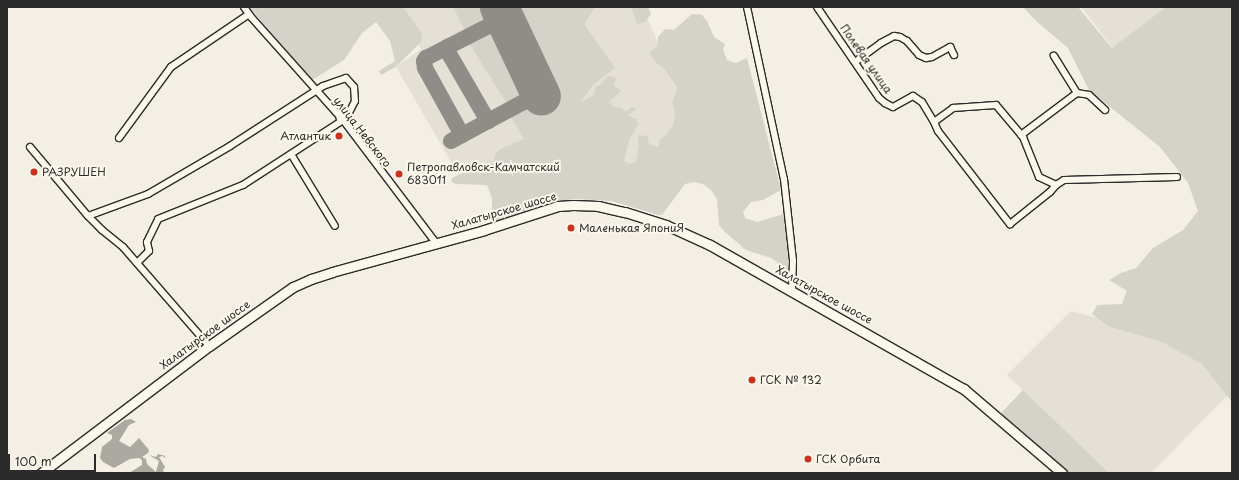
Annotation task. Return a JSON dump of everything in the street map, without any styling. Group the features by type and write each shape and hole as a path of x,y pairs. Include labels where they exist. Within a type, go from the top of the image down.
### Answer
{"street":[{"name":"улица Невского","path":"244,7 342,119 436,243"},
{"path":"747,7 784,179 792,254 792,292"},
{"name":"Полевая улица","path":"817,7 879,98 884,103 894,107 913,96 922,102 934,122"},
{"path":"119,138 171,67 249,14"},
{"path":"855,62 880,43 894,36 900,37 907,41 919,55 926,58 932,57 950,47 954,55"},
{"path":"1054,56 1077,93"},
{"path":"88,216 148,194 230,146 323,86 346,78 354,87 355,101 348,115 291,154 243,185 158,219 147,242 149,251 137,263"},
{"path":"1021,135 1077,93 1089,95 1106,110"},
{"path":"1056,185 1039,177 1021,135 996,104 953,108 934,122 938,131 1010,224 1064,180 1177,178"},
{"path":"30,147 88,216 123,247 209,346"},
{"path":"291,154 335,226"},
{"name":"Халатырское шоссе","path":"41,473 271,301 311,279 558,206 573,205 598,206 646,218 695,237 964,389 1062,473"}],"shaded area":[{"path":"250,7 403,7 422,33 421,42 397,66 381,75 379,71 395,61 390,41 376,22 362,33 344,60 309,82"},
{"path":"397,7 642,7 705,145 574,194 488,180 477,165 458,174 396,67 421,49"},
{"path":"453,7 483,7 489,19 465,31"},
{"path":"513,7 595,7 584,24 615,68 594,84 580,102 594,95 595,87 600,85 608,76 616,78 614,85 621,91 606,105 612,102 612,106 622,108 624,111 627,111 632,107 637,109 627,116 638,119 636,122 639,124 629,140 624,161 629,164 636,162 639,146 638,135 647,136 649,144 656,147 659,146 659,140 662,139 674,124 675,112 672,102 676,94 677,87 664,68 656,63 649,53 658,45 658,37 665,29 674,30 692,14 702,15 707,21 714,37 725,44 723,50 727,60 736,63 747,58 781,190 763,200 751,202 743,212 745,218 757,222 784,214 789,256 787,272 780,270 777,262 771,258 746,250 725,232 719,225 717,199 711,190 703,184 694,182 685,184 662,215 612,201 576,199 564,200 498,221 492,216 492,198 487,185 455,184 451,181 452,178 471,169 486,164 493,164 495,155 500,149 524,139 509,113 553,90"},
{"path":"631,7 648,7 651,14 645,22 637,24"},
{"path":"1023,7 1078,7 1112,48 1166,7 1232,7 1232,402 1202,364 1162,342 1108,326 1092,314 1097,305 1122,304 1127,291 1109,280 1121,273 1136,268 1153,248 1183,230 1198,211 1188,183 1160,147 1089,90 1068,48 1036,21"},
{"path":"1081,7 1179,7 1118,54"},
{"path":"493,27 526,95 507,104 467,40"},
{"path":"1071,311 1179,339 1232,391 1151,473 1109,473 1007,375"},
{"path":"1023,390 1109,473 1067,473 1001,413"},
{"path":"131,419 136,422 129,425 119,441 130,447 139,438 149,450 148,453 142,457 146,459 147,464 156,472 159,461 149,455 156,457 158,454 165,456 165,458 163,456 159,457 165,467 163,470 164,473 129,473 142,465 142,460 139,458 130,459 114,468 103,462 100,458 102,447 112,439 112,435 107,433 125,420"}],"taxiway":[{"path":"462,135 425,68 424,61 426,58 504,18"},
{"path":"449,46 448,52 488,121"},
{"path":"451,141 540,93"}],"runway":[{"path":"499,7 541,96"}],"place":[{"name":"Атлантик","path":"339,136"},
{"name":"РАЗРУШЕН","path":"34,172"},
{"name":"Петропавловск-Камчатский 683011","path":"399,174"},
{"name":"Маленькая ЯпониЯ","path":"571,228"},
{"name":"ГСК № 132","path":"752,380"},
{"name":"ГСК Орбита","path":"808,459"}]}
